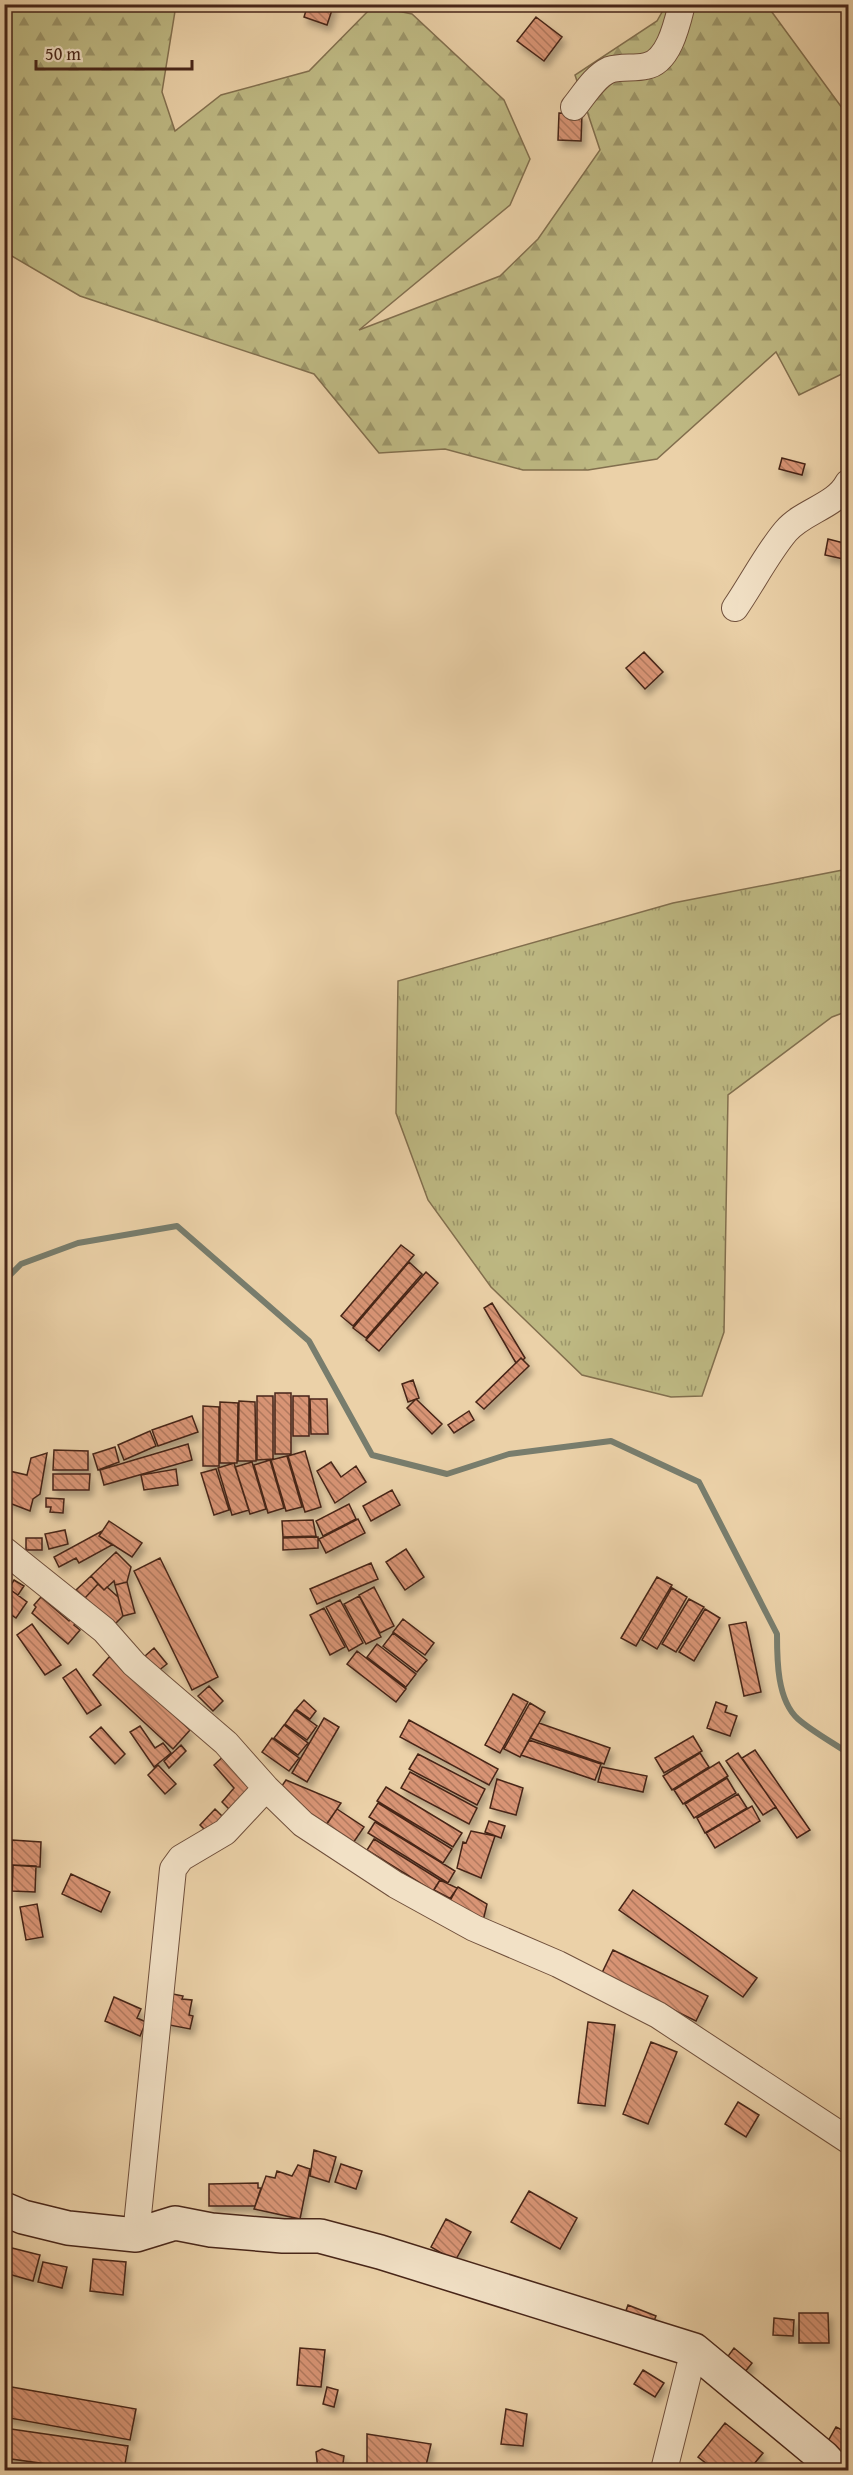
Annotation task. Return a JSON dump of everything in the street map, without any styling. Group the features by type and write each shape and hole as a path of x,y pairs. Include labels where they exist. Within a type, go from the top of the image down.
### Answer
{"main road":[{"path":"4,2209 23,2217 68,2228 136,2235 174,2223 211,2230 283,2236 320,2236 380,2252 694,2350 823,2457 835,2470"}],"street":[{"path":"574,108 599,76 622,67 649,66 663,56 682,4"},
{"path":"735,608 786,530 810,512 832,500 849,483"},
{"path":"4,1550 104,1630 134,1664 226,1743 266,1788 303,1824 396,1885 474,1928 558,1965 658,2015 849,2140"},
{"path":"136,2235 173,1869 181,1858 225,1832 266,1788"},
{"path":"664,2470 694,2350"}],"green space":[{"path":"766,4 848,116 848,371 799,395 776,352 657,459 588,470 523,470 445,449 379,453 314,374 80,296 5,252 5,5 176,5 162,92 175,131 221,95 309,71 373,6 412,14 504,100 530,159 510,205 359,330 500,276 538,239 600,150 575,75 657,21 666,5"},
{"path":"848,869 848,1011 832,1017 728,1095 724,1332 702,1396 671,1397 582,1375 491,1287 428,1200 396,1113 398,981 673,903"}],"building":[{"path":"308,4 334,4 327,25 304,17"},
{"path":"536,17 562,37 544,61 517,41"},
{"path":"559,113 582,114 581,141 558,140"},
{"path":"782,458 805,464 802,475 779,469"},
{"path":"828,539 848,544 848,560 825,555"},
{"path":"644,652 663,672 645,689 626,668"},
{"path":"401,1245 414,1255 353,1326 341,1316"},
{"path":"409,1262 422,1274 366,1338 353,1328"},
{"path":"426,1272 438,1283 379,1351 366,1340"},
{"path":"492,1303 525,1358 523,1360 521,1358 516,1363 484,1308"},
{"path":"521,1358 529,1366 484,1409 476,1402"},
{"path":"413,1380 419,1398 408,1402 402,1384"},
{"path":"275,1393 291,1393 291,1454 275,1454"},
{"path":"257,1396 273,1396 273,1459 257,1460"},
{"path":"293,1396 309,1396 309,1436 293,1436"},
{"path":"310,1399 327,1399 328,1434 311,1434"},
{"path":"416,1399 442,1424 432,1434 407,1408"},
{"path":"239,1401 255,1402 256,1461 238,1461"},
{"path":"220,1402 238,1403 237,1463 220,1463"},
{"path":"203,1406 219,1407 219,1466 203,1466"},
{"path":"469,1411 474,1420 454,1433 448,1425"},
{"path":"192,1416 198,1432 158,1446 152,1430"},
{"path":"150,1431 156,1446 124,1460 118,1445"},
{"path":"188,1444 192,1460 104,1485 100,1470"},
{"path":"115,1447 119,1462 98,1470 93,1454"},
{"path":"54,1450 88,1451 88,1470 53,1470"},
{"path":"305,1451 321,1507 305,1512 288,1456"},
{"path":"47,1453 40,1494 33,1499 30,1511 4,1501 5,1470 27,1475 31,1458"},
{"path":"287,1456 302,1507 286,1511 271,1460"},
{"path":"270,1460 284,1508 268,1513 254,1465"},
{"path":"252,1462 266,1509 250,1514 235,1467"},
{"path":"331,1462 341,1477 356,1466 366,1482 335,1503 317,1471"},
{"path":"234,1463 249,1510 232,1515 218,1468"},
{"path":"176,1469 178,1485 144,1490 141,1475"},
{"path":"216,1469 229,1510 214,1515 201,1473"},
{"path":"53,1474 90,1474 89,1490 53,1490"},
{"path":"392,1490 400,1505 371,1521 363,1506"},
{"path":"46,1498 64,1499 63,1513 50,1512 51,1507 46,1507"},
{"path":"349,1504 356,1519 323,1536 316,1521"},
{"path":"358,1519 365,1533 326,1553 319,1539"},
{"path":"313,1520 316,1536 283,1537 282,1521"},
{"path":"109,1521 142,1543 132,1557 99,1536"},
{"path":"65,1530 68,1544 49,1549 45,1534"},
{"path":"102,1531 99,1536 112,1545 79,1563 76,1558 59,1567 54,1557"},
{"path":"318,1537 318,1548 283,1550 283,1538"},
{"path":"26,1538 42,1538 42,1550 26,1550"},
{"path":"406,1549 424,1577 405,1590 386,1562"},
{"path":"116,1552 131,1567 127,1582 115,1585 114,1581 104,1590 91,1576"},
{"path":"160,1558 218,1677 192,1690 134,1571"},
{"path":"371,1563 378,1579 317,1604 310,1589"},
{"path":"91,1576 98,1584 85,1598 76,1590"},
{"path":"657,1577 672,1585 636,1646 621,1638"},
{"path":"14,1580 24,1586 18,1595 9,1589"},
{"path":"127,1582 135,1613 123,1616 115,1585"},
{"path":"98,1584 104,1590 107,1587 118,1597 123,1616 113,1626 85,1598"},
{"path":"374,1587 394,1626 380,1633 359,1595"},
{"path":"8,1588 27,1602 16,1618 4,1610 4,1594"},
{"path":"672,1588 687,1597 657,1649 642,1640"},
{"path":"359,1596 381,1637 366,1644 344,1604"},
{"path":"41,1597 69,1621 71,1618 76,1622 74,1625 80,1630 68,1644 32,1613 36,1607 34,1605"},
{"path":"689,1599 704,1607 676,1652 662,1644"},
{"path":"340,1600 363,1643 349,1651 326,1607"},
{"path":"324,1608 345,1647 330,1655 310,1615"},
{"path":"705,1609 720,1618 694,1661 679,1652"},
{"path":"403,1619 434,1643 425,1655 393,1632"},
{"path":"746,1622 761,1692 744,1696 729,1625"},
{"path":"32,1624 61,1665 45,1675 17,1635"},
{"path":"393,1633 427,1660 417,1672 383,1646"},
{"path":"377,1644 416,1674 406,1687 367,1657"},
{"path":"154,1648 167,1664 158,1671 145,1656"},
{"path":"357,1651 406,1689 396,1702 347,1664"},
{"path":"110,1656 190,1730 173,1749 93,1675"},
{"path":"76,1669 101,1705 87,1714 63,1678"},
{"path":"209,1686 223,1701 213,1711 198,1696"},
{"path":"513,1694 528,1702 500,1753 485,1745"},
{"path":"304,1700 316,1711 310,1719 296,1709"},
{"path":"716,1702 727,1706 725,1712 737,1716 730,1736 707,1728"},
{"path":"530,1703 545,1712 520,1757 504,1749"},
{"path":"295,1710 317,1726 307,1740 285,1724"},
{"path":"324,1718 339,1727 307,1782 292,1773"},
{"path":"409,1720 498,1769 489,1785 400,1737"},
{"path":"539,1723 610,1748 604,1764 530,1738"},
{"path":"284,1725 308,1743 298,1755 274,1738"},
{"path":"140,1726 155,1748 163,1743 171,1753 154,1767 130,1732"},
{"path":"101,1727 125,1754 115,1764 90,1737"},
{"path":"693,1736 702,1751 664,1773 655,1758"},
{"path":"272,1738 299,1758 289,1771 262,1752"},
{"path":"529,1740 601,1764 595,1780 521,1755"},
{"path":"181,1745 186,1751 169,1768 164,1761"},
{"path":"755,1750 810,1830 797,1838 742,1758"},
{"path":"700,1753 709,1767 672,1790 663,1776"},
{"path":"738,1753 776,1807 763,1815 726,1761"},
{"path":"226,1754 256,1789 233,1813 222,1802 234,1788 214,1765"},
{"path":"418,1754 485,1789 477,1805 409,1769"},
{"path":"719,1762 728,1776 683,1804 674,1790"},
{"path":"158,1765 176,1784 165,1794 148,1775"},
{"path":"602,1767 647,1776 643,1792 598,1782"},
{"path":"410,1772 477,1808 469,1824 401,1788"},
{"path":"727,1778 736,1793 694,1818 685,1804"},
{"path":"497,1779 523,1788 516,1815 490,1808"},
{"path":"286,1780 341,1803 325,1827 279,1790"},
{"path":"386,1787 462,1833 453,1847 377,1801"},
{"path":"738,1794 747,1808 705,1833 697,1818"},
{"path":"378,1803 452,1849 443,1863 369,1817"},
{"path":"752,1806 760,1821 715,1848 706,1833"},
{"path":"215,1809 223,1817 208,1833 200,1825"},
{"path":"337,1809 364,1827 351,1846 323,1829"},
{"path":"489,1821 505,1826 501,1838 485,1832"},
{"path":"375,1822 455,1871 448,1883 368,1833"},
{"path":"471,1831 495,1836 481,1878 457,1868 463,1842 466,1843"},
{"path":"374,1839 440,1880 433,1891 367,1850"},
{"path":"12,1840 41,1842 40,1867 11,1865"},
{"path":"13,1865 36,1866 35,1892 12,1891"},
{"path":"71,1874 110,1892 101,1912 62,1894"},
{"path":"440,1880 457,1888 451,1899 434,1890"},
{"path":"458,1887 487,1904 483,1921 449,1900"},
{"path":"633,1890 757,1978 743,1997 619,1910"},
{"path":"37,1904 43,1937 26,1940 20,1907"},
{"path":"613,1950 708,1996 696,2021 601,1975"},
{"path":"168,1993 183,1996 182,1999 192,2000 189,2015 193,2016 190,2029 164,2024"},
{"path":"114,1997 141,2009 137,2018 146,2022 140,2036 105,2021"},
{"path":"588,2022 615,2025 605,2106 578,2103"},
{"path":"651,2042 677,2052 648,2124 623,2114"},
{"path":"738,2102 759,2115 746,2137 725,2124"},
{"path":"314,2150 336,2157 329,2182 310,2176"},
{"path":"341,2164 362,2171 356,2189 335,2182"},
{"path":"298,2165 310,2169 300,2219 254,2209 266,2176 275,2178 277,2171 292,2176"},
{"path":"258,2183 258,2188 261,2188 255,2206 209,2206 209,2184"},
{"path":"529,2191 577,2218 560,2249 511,2222"},
{"path":"446,2219 471,2232 455,2261 431,2247"},
{"path":"12,2248 40,2255 33,2281 5,2273"},
{"path":"93,2259 126,2262 123,2295 90,2291"},
{"path":"43,2262 67,2267 62,2288 38,2282"},
{"path":"628,2305 656,2316 652,2326 624,2316"},
{"path":"799,2313 828,2313 829,2343 799,2343"},
{"path":"774,2318 794,2320 793,2336 773,2335"},
{"path":"300,2348 325,2350 321,2387 297,2385"},
{"path":"734,2348 752,2363 741,2377 723,2363"},
{"path":"643,2370 664,2383 655,2397 634,2384"},
{"path":"6,2386 136,2409 130,2440 4,2417"},
{"path":"327,2387 338,2390 334,2407 323,2404"},
{"path":"506,2409 527,2414 523,2446 501,2444"},
{"path":"725,2423 763,2453 749,2470 715,2470 698,2457"},
{"path":"836,2427 848,2433 848,2462 823,2450"},
{"path":"4,2428 128,2446 124,2470 90,2470 4,2458"},
{"path":"367,2434 431,2444 425,2470 367,2464"},
{"path":"322,2449 344,2456 342,2470 318,2470 316,2452"}],"waterway":[{"path":"4,1281 21,1264 78,1243 177,1226 309,1341 372,1455 447,1474 509,1454 611,1441 699,1482 777,1634 777,1656 782,1691 791,1711 810,1728 848,1753"}]}
